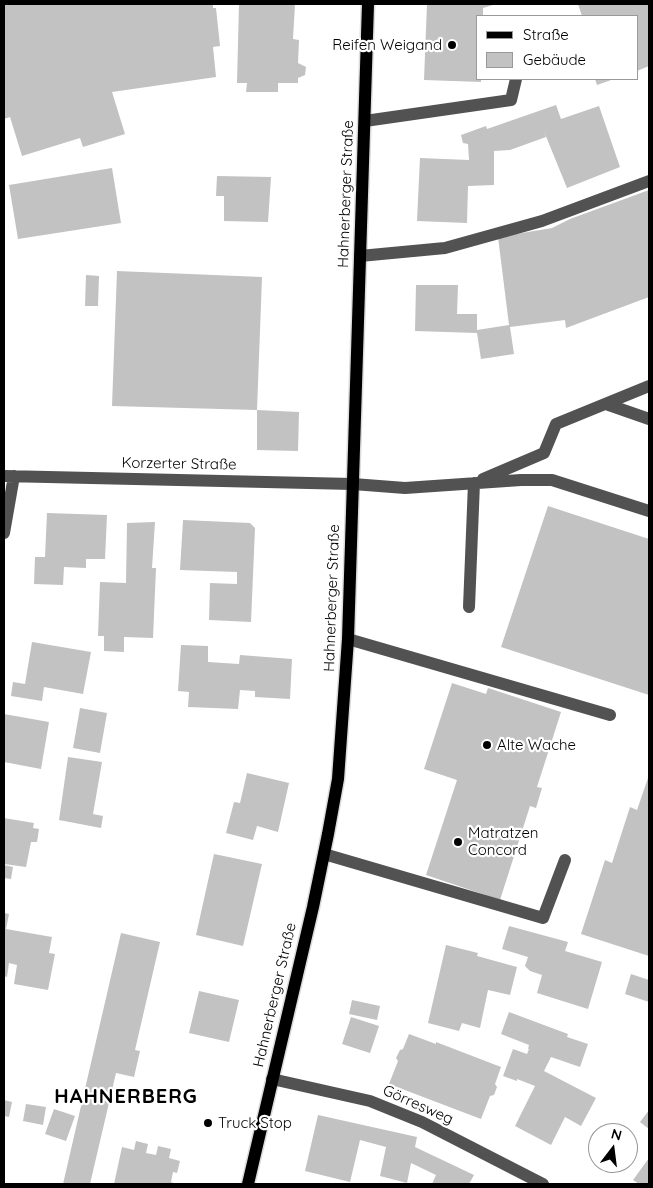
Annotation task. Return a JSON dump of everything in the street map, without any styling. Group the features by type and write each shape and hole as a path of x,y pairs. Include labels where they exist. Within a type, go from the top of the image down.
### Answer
{"main road":[{"name":"Hahnerberger Straße","path":"248,1184 324,854 338,779 348,639 368,4"}],"street":[{"path":"365,121 510,100 516,80"},
{"path":"360,256 445,248 542,221 649,182"},
{"path":"469,607 474,483 544,453 556,424 649,386"},
{"path":"606,404 649,419"},
{"path":"4,533 9,476"},
{"name":"Korzerter Straße","path":"9,476 353,484 405,488 521,480 552,480 649,511"},
{"path":"348,639 610,715"},
{"path":"324,854 543,918 565,860"},
{"name":"Görresweg","path":"272,1078 370,1101 422,1122 543,1184"}],"building":[{"path":"4,4 213,4 213,8 216,8 220,46 213,47 216,77 112,92 125,134 83,147 80,138 22,156 10,117 4,119"},
{"path":"239,4 295,4 293,39 299,40 298,63 306,67 305,75 298,78 298,83 278,83 278,92 246,92 247,83 237,83"},
{"path":"427,4 496,4 483,8 483,15 476,15 476,80 481,80 481,82 424,80"},
{"path":"578,4 649,4 649,66 638,71 638,15 582,15"},
{"path":"595,80 611,80 597,85"},
{"path":"556,105 561,119 599,106 620,167 567,188 543,129 546,137 510,150 494,151 494,185 468,186 467,223 417,221 420,158 469,160 468,144 463,143 461,135 486,126 487,129"},
{"path":"112,168 121,223 18,239 9,185"},
{"path":"217,176 271,177 268,222 224,221 224,196 216,196"},
{"path":"649,190 649,297 566,328 565,320 510,327 514,354 481,359 477,333 415,331 416,285 458,285 457,314 477,314 477,330 509,325 498,237 552,228 570,219"},
{"path":"117,271 262,277 257,410 112,406"},
{"path":"86,275 99,276 98,306 85,306"},
{"path":"257,410 299,412 298,451 257,450"},
{"path":"548,506 649,539 649,695 501,647"},
{"path":"47,513 107,515 105,559 86,559 86,568 64,567 63,585 34,584 35,557 45,557"},
{"path":"183,520 250,523 255,528 251,622 209,620 210,583 237,584 237,572 180,570"},
{"path":"155,522 152,568 156,568 153,638 124,637 124,652 104,651 104,636 98,636 100,582 126,583 127,523"},
{"path":"32,642 91,652 83,694 44,687 42,701 11,696 13,682 25,684"},
{"path":"181,645 208,646 208,662 239,664 240,655 292,659 290,699 255,697 255,691 240,690 238,709 188,707 189,692 178,691"},
{"path":"452,683 486,694 488,688 561,712 537,787 542,788 536,808 530,806 500,900 426,875 457,780 424,769"},
{"path":"80,708 107,713 100,753 73,748"},
{"path":"4,714 49,722 41,769 4,762"},
{"path":"68,757 102,762 93,814 103,816 101,828 59,820"},
{"path":"247,773 289,783 278,832 257,826 253,840 226,833 234,802 240,803"},
{"path":"649,775 649,956 581,934 605,860 612,863 630,807 637,810"},
{"path":"4,818 34,823 33,828 39,829 37,842 31,842 26,867 4,864"},
{"path":"214,854 262,864 243,946 196,935"},
{"path":"4,865 13,867 11,879 4,878"},
{"path":"4,913 9,914 6,929 52,937 49,953 55,954 48,990 14,984 17,965 9,963 7,977 4,976"},
{"path":"509,926 568,942 565,951 602,962 588,1009 537,993 542,975 530,971 525,966 528,957 502,949"},
{"path":"121,933 160,942 135,1050 140,1051 134,1077 116,1073 90,1184 63,1184"},
{"path":"446,945 478,953 477,956 517,967 510,995 488,990 480,1028 462,1023 459,1031 428,1023"},
{"path":"631,974 649,980 649,1002 625,994"},
{"path":"199,991 239,1000 229,1042 189,1033"},
{"path":"352,1000 380,1006 377,1020 349,1014"},
{"path":"509,1012 568,1034 567,1037 588,1044 580,1067 551,1057 544,1071 596,1098 581,1126 565,1117 551,1145 515,1126 535,1086 503,1076 513,1049 527,1054 529,1049 529,1045 501,1034"},
{"path":"351,1017 379,1026 370,1053 342,1044"},
{"path":"409,1034 436,1044 436,1042 501,1067 495,1084 497,1087 494,1095 490,1096 481,1119 389,1084 398,1061 396,1058 400,1050 403,1049"},
{"path":"4,1100 12,1102 9,1117 4,1116"},
{"path":"26,1104 46,1107 43,1125 23,1121"},
{"path":"54,1109 75,1116 66,1141 45,1134"},
{"path":"649,1110 649,1129 640,1122"},
{"path":"318,1115 417,1137 415,1147 474,1175 469,1184 432,1184 436,1175 411,1163 407,1183 380,1176 386,1147 360,1140 350,1182 305,1171"},
{"path":"136,1141 148,1144 146,1153 156,1155 158,1146 171,1149 169,1158 180,1161 177,1173 173,1172 171,1182 176,1184 114,1184 122,1147 134,1150"},
{"path":"649,1158 649,1184 639,1184 633,1180"}],"place":[{"name":"Reifen Weigand","path":"452,45"},
{"name":"Alte Wache","path":"487,745"},
{"name":"Matratzen Concord","path":"458,842"},
{"name":"Truck Stop","path":"208,1123"}],"district":[{"name":"HAHNERBERG","path":"126,1097"}]}
